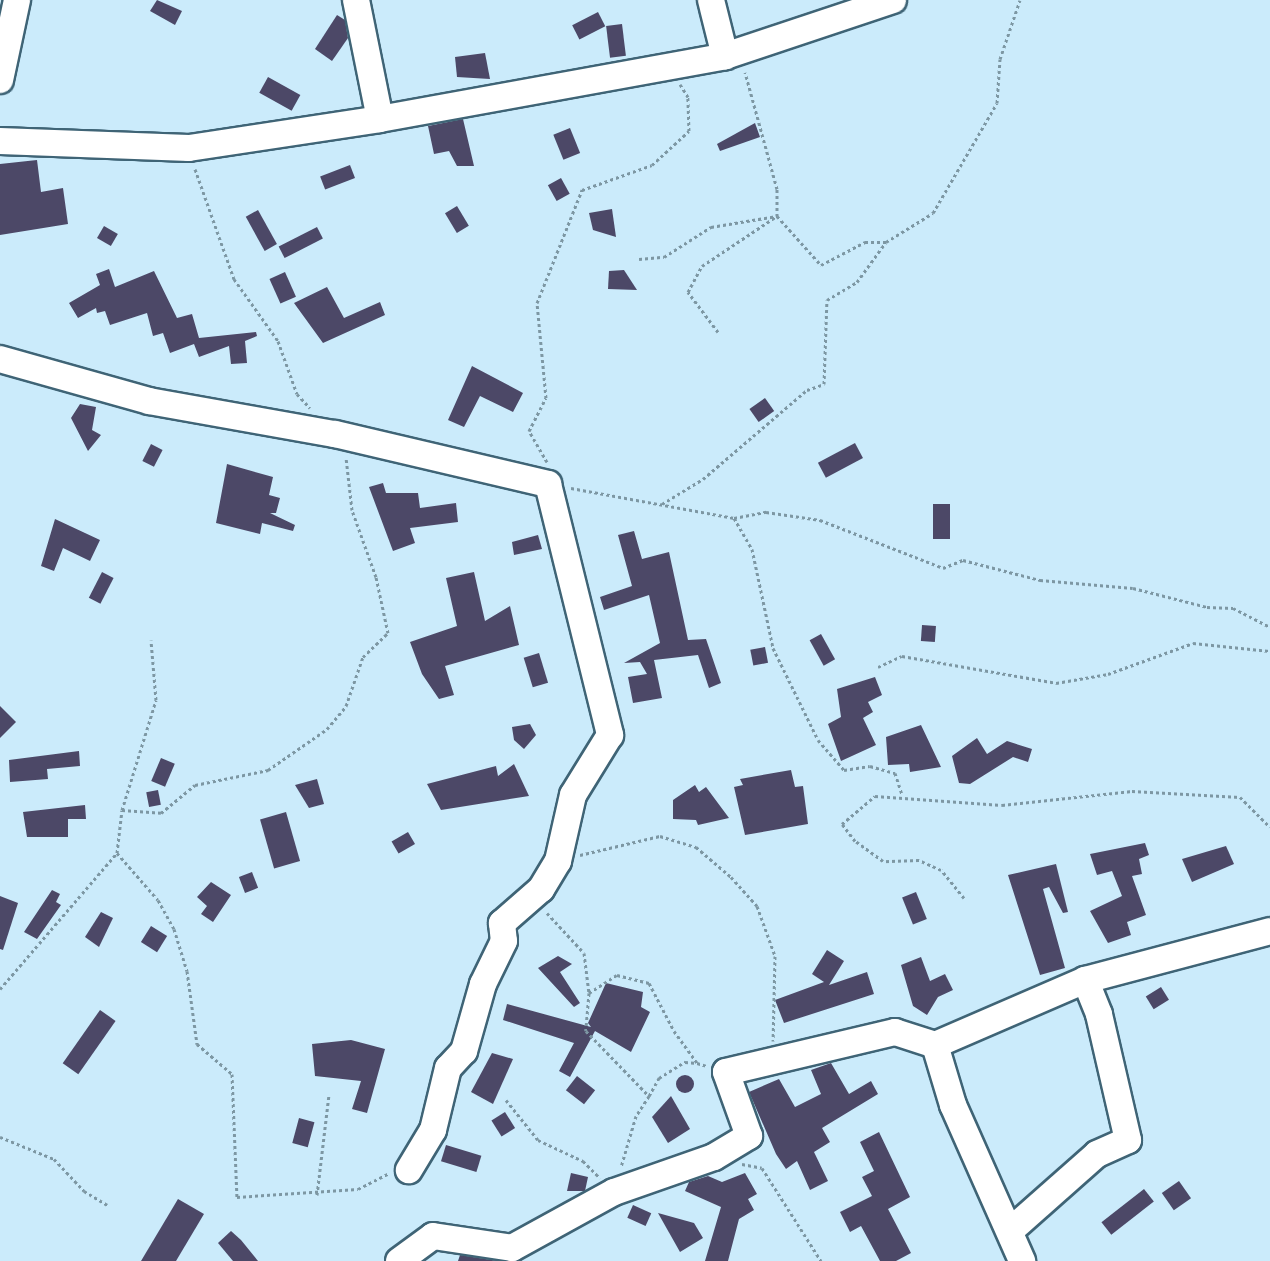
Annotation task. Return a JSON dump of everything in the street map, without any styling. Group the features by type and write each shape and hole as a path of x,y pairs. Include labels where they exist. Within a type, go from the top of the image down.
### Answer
{"street":[{"path":"0,80 17,0"},
{"path":"356,0 380,119"},
{"path":"711,0 732,54"},
{"path":"0,141 189,148 380,119 732,54 893,0"},
{"path":"0,359 149,401 335,434 548,484 610,735 573,795 558,861 541,889 502,923 504,941 483,984 464,1051 448,1068 434,1130 409,1170"},
{"path":"399,1261 433,1236 512,1248 614,1192 714,1157 749,1136 726,1072 896,1032 935,1045 1085,980 1270,931"},
{"path":"1010,1231 1097,1154 1128,1140 1099,1014 1085,980"},
{"path":"935,1045 953,1105 1022,1261"}],"path":[{"path":"661,505 703,479 807,390 824,384 827,300 857,282 886,242 933,213 997,103 1000,59 1020,0"},
{"path":"732,54 777,189 777,216 820,265 864,242 886,242"},
{"path":"668,64 688,98 689,132 652,165 582,190 537,303 546,398 529,431 548,462 548,484 661,505 704,508 734,518 766,512 820,520 943,568 963,560 1040,580 1133,588 1206,607 1233,608 1270,627"},
{"path":"189,148 210,223 234,279 278,341 297,394 312,410"},
{"path":"639,259 664,257 711,227 777,216"},
{"path":"718,332 688,292 702,266 777,216"},
{"path":"122,810 161,813 195,785 268,770 327,729 346,706 363,657 388,633 352,510 350,465 335,434"},
{"path":"734,518 752,549 773,648 818,740 844,770 870,766 895,773 902,795"},
{"path":"0,988 117,854 122,810 156,700 151,640"},
{"path":"878,667 902,656 1056,683 1108,674 1193,643 1270,651"},
{"path":"964,898 941,870 919,860 883,861 855,841 842,824 875,796 902,795 1002,805 1103,792 1240,797 1270,827"},
{"path":"558,861 660,836 696,847 732,877 756,906 775,956 771,1015 778,1060"},
{"path":"117,854 158,900 174,929 187,971 196,1044 232,1074 237,1197 316,1195 358,1189 381,1175 409,1170"},
{"path":"541,889 547,914 584,953 590,993 586,1031 649,1096"},
{"path":"590,993 616,975 648,983 698,1063"},
{"path":"614,1192 629,1135 659,1078 686,1062 698,1063 726,1072"},
{"path":"316,1195 329,1094"},
{"path":"506,1100 538,1140 583,1161 614,1192"},
{"path":"0,1137 54,1159 84,1191 107,1205"},
{"path":"714,1157 762,1168 821,1261"}],"building":[{"path":"157,0 182,11 175,25 150,11"},
{"path":"598,12 605,26 579,39 572,25"},
{"path":"337,15 345,20 348,38 332,61 315,49"},
{"path":"622,24 626,56 610,58 606,26"},
{"path":"485,53 490,79 457,77 455,57"},
{"path":"268,77 300,95 292,111 259,93"},
{"path":"463,119 474,166 457,166 449,151 434,154 428,126"},
{"path":"755,123 760,137 720,151 717,144"},
{"path":"570,128 580,153 563,160 553,135"},
{"path":"37,160 41,192 63,188 68,224 0,235 0,164"},
{"path":"350,165 355,178 325,190 320,176"},
{"path":"561,178 570,194 557,201 548,185"},
{"path":"457,206 469,226 457,233 445,213"},
{"path":"612,209 616,237 593,230 589,213"},
{"path":"258,210 277,244 265,251 246,217"},
{"path":"104,226 118,234 111,246 97,238"},
{"path":"317,227 323,239 285,258 279,247"},
{"path":"109,269 115,287 154,271 177,318 192,314 199,338 256,332 257,336 245,341 247,363 231,364 229,346 199,357 194,344 170,353 163,333 153,336 147,313 110,325 105,311 97,313 96,308 78,318 69,303 100,285 96,274"},
{"path":"624,270 637,290 608,289 609,271"},
{"path":"285,272 296,297 280,304 269,279"},
{"path":"327,287 344,318 380,302 385,315 323,343 294,303"},
{"path":"472,366 523,393 513,412 480,396 464,427 448,420"},
{"path":"765,398 774,411 759,422 749,409"},
{"path":"80,404 96,407 92,430 101,435 88,451 71,418"},
{"path":"855,443 863,458 826,478 818,463"},
{"path":"151,444 163,450 154,467 142,461"},
{"path":"227,464 273,477 269,495 280,498 276,513 270,513 295,525 293,531 262,523 260,534 216,523"},
{"path":"383,483 386,493 418,493 420,508 456,503 458,522 410,528 415,543 393,551 369,487"},
{"path":"933,504 950,504 950,539 933,539"},
{"path":"55,519 100,540 90,561 63,548 54,571 41,566"},
{"path":"634,531 642,559 669,552 688,640 706,639 721,683 709,688 698,655 654,660 662,698 633,703 628,677 647,674 640,662 624,663 660,643 649,595 604,610 600,597 632,586 618,535"},
{"path":"538,535 542,549 514,555 512,542"},
{"path":"102,572 114,578 100,604 89,598"},
{"path":"474,572 485,621 510,606 519,645 445,666 454,695 439,699 422,674 410,642 457,626 446,578"},
{"path":"922,625 936,626 935,642 921,641"},
{"path":"821,634 835,659 824,666 810,640"},
{"path":"765,647 768,663 753,666 750,650"},
{"path":"539,653 548,683 533,687 524,658"},
{"path":"875,677 882,695 868,702 873,712 863,718 876,745 841,761 828,724 841,717 837,689"},
{"path":"0,706 16,722 0,738"},
{"path":"530,724 536,735 524,749 514,740 512,727"},
{"path":"921,725 941,767 910,772 909,764 888,765 886,737"},
{"path":"977,738 987,754 1007,741 1032,749 1028,762 1013,757 970,784 959,783 952,756"},
{"path":"79,751 80,766 47,769 48,779 10,782 9,760"},
{"path":"161,758 175,764 165,787 151,781"},
{"path":"514,764 529,796 441,810 427,784 496,766 498,776"},
{"path":"791,770 795,787 803,786 808,824 745,835 734,787 743,785 740,779"},
{"path":"317,779 324,804 309,808 295,785"},
{"path":"695,785 699,792 706,787 729,818 698,825 696,820 673,819 673,800"},
{"path":"158,790 161,805 149,807 146,792"},
{"path":"85,805 86,819 68,819 68,837 27,837 23,812"},
{"path":"286,812 300,861 274,868 260,819"},
{"path":"408,832 415,844 399,854 392,842"},
{"path":"1145,843 1149,855 1139,859 1142,874 1132,876 1146,915 1127,922 1131,935 1108,943 1090,911 1122,896 1112,871 1097,875 1090,854"},
{"path":"1226,846 1234,864 1192,882 1182,859"},
{"path":"1056,864 1068,912 1063,913 1049,887 1043,889 1065,968 1040,975 1008,875"},
{"path":"252,872 258,888 245,893 239,877"},
{"path":"211,882 231,895 213,922 201,914 207,906 197,897"},
{"path":"52,890 60,894 56,902 61,905 37,939 24,932"},
{"path":"916,892 927,919 913,925 902,898"},
{"path":"0,896 18,903 3,950 0,949"},
{"path":"101,912 113,918 99,947 85,937"},
{"path":"151,926 167,936 157,952 141,942"},
{"path":"827,950 844,961 829,985 867,972 874,994 784,1023 775,1000 824,982 812,974"},
{"path":"558,956 572,964 560,972 580,1003 574,1007 538,968"},
{"path":"921,957 930,981 945,974 953,990 938,997 927,1015 913,1006 901,965"},
{"path":"606,983 643,992 641,1007 650,1012 631,1052 595,1031 570,1077 559,1071 574,1043 503,1020 507,1004 591,1027 588,1023"},
{"path":"1161,987 1169,1000 1154,1009 1146,997"},
{"path":"100,1010 116,1021 78,1074 63,1063"},
{"path":"351,1040 385,1049 367,1113 352,1109 361,1081 315,1076 312,1044"},
{"path":"492,1053 513,1059 493,1104 471,1092"},
{"path":"831,1063 849,1094 871,1081 878,1094 822,1128 830,1142 814,1152 828,1181 810,1190 797,1161 786,1169 776,1154 749,1092 779,1079 795,1107 821,1094 811,1070"},
{"path":"685,1075 691,1078 694,1084 691,1090 685,1093 679,1090 676,1084 679,1078"},
{"path":"577,1076 595,1090 584,1104 566,1090"},
{"path":"671,1096 690,1129 668,1143 652,1117"},
{"path":"505,1112 515,1128 501,1137 491,1120"},
{"path":"299,1118 314,1122 308,1147 292,1143"},
{"path":"879,1132 910,1197 888,1209 911,1253 896,1261 880,1261 861,1226 850,1232 840,1212 872,1196 862,1177 874,1171 860,1142"},
{"path":"446,1145 481,1156 476,1172 441,1161"},
{"path":"571,1173 588,1177 585,1191 567,1191"},
{"path":"745,1173 757,1194 748,1199 754,1210 739,1219 728,1261 705,1261 721,1207 685,1191 689,1182 708,1176 722,1182"},
{"path":"1179,1181 1191,1198 1174,1210 1162,1193"},
{"path":"1144,1189 1154,1202 1111,1235 1101,1222"},
{"path":"178,1199 204,1214 176,1261 141,1261"},
{"path":"633,1205 651,1213 646,1226 627,1218"},
{"path":"658,1213 694,1223 703,1238 680,1252"},
{"path":"231,1231 258,1261 233,1261 218,1243"},
{"path":"460,1255 498,1261 458,1261"}]}
